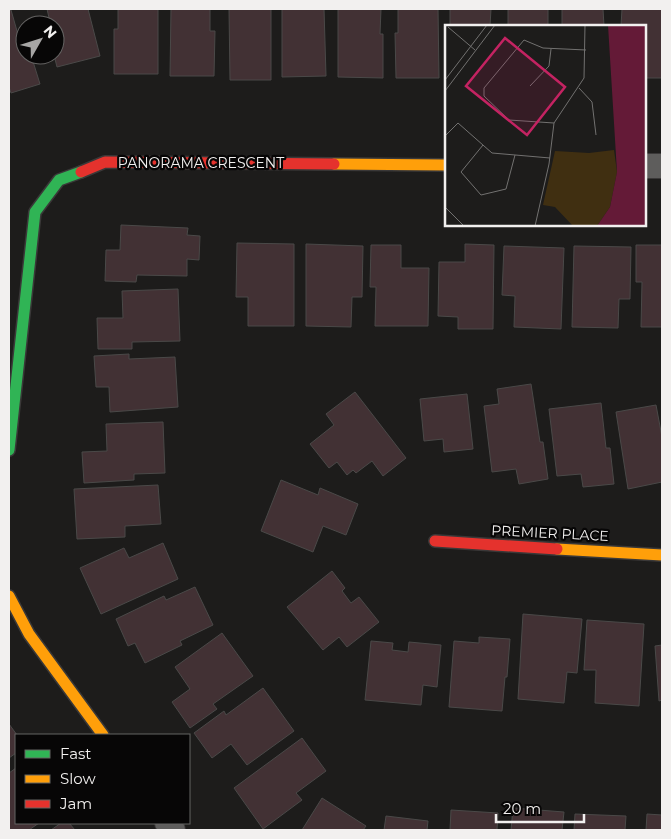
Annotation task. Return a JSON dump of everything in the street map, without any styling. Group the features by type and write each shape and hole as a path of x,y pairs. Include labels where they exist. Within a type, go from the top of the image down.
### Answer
{"street":[{"name":"PANORAMA CRESCENT","path":"9,450 36,212 59,180 105,162 445,165"},
{"path":"646,166 662,166"},
{"name":"PREMIER PLACE","path":"435,541 662,555"},
{"path":"9,596 29,634 102,734"}],"building":[{"path":"47,9 88,9 100,56 65,65 65,15 48,15"},
{"path":"118,9 158,9 158,74 114,74 114,29 118,29"},
{"path":"171,9 210,9 210,31 215,31 214,76 170,76"},
{"path":"229,9 271,9 271,80 230,80"},
{"path":"282,9 324,9 326,76 282,77"},
{"path":"338,9 381,9 380,34 383,34 383,78 338,77"},
{"path":"398,9 438,9 439,78 396,78 395,33 398,33"},
{"path":"450,9 491,9 490,25 450,25"},
{"path":"508,9 548,9 548,25 508,25"},
{"path":"562,9 603,9 604,25 562,25"},
{"path":"622,9 662,9 662,78 646,78 646,25 621,25"},
{"path":"11,10 15,24 15,65 34,65 40,84 11,93 9,87 9,11"},
{"path":"121,225 188,228 187,235 200,236 199,260 187,259 187,276 137,275 136,282 105,281 106,250 120,250"},
{"path":"237,243 294,244 294,326 248,326 248,297 236,297"},
{"path":"306,244 363,246 362,297 352,297 351,327 306,326"},
{"path":"465,244 494,245 493,329 458,329 458,317 438,316 439,262 465,262"},
{"path":"371,245 401,245 401,268 429,268 428,326 375,326 376,287 370,287"},
{"path":"636,245 662,245 662,327 641,327 642,282 636,282"},
{"path":"504,246 564,248 561,329 514,327 515,296 502,295"},
{"path":"574,246 631,247 630,299 619,299 618,328 572,327"},
{"path":"178,289 180,341 132,342 132,349 98,349 97,318 123,318 122,291"},
{"path":"129,354 129,359 175,357 178,407 110,412 109,387 96,387 94,356"},
{"path":"531,384 540,442 543,442 548,479 519,484 516,469 492,472 484,406 499,404 497,389"},
{"path":"355,392 406,458 383,476 372,461 356,473 353,470 347,475 337,462 329,468 310,444 334,425 326,414"},
{"path":"467,394 473,449 444,452 443,439 424,441 420,399"},
{"path":"601,403 606,448 610,448 614,484 583,487 581,474 557,476 549,409"},
{"path":"656,405 662,437 662,482 628,489 616,412"},
{"path":"163,422 165,473 134,474 134,480 84,483 82,452 107,451 106,424"},
{"path":"281,480 318,495 320,488 358,504 346,535 323,526 313,552 261,531"},
{"path":"158,485 161,524 125,526 125,537 77,539 74,489"},
{"path":"163,543 178,579 101,614 80,568 124,548 129,558"},
{"path":"332,571 345,588 342,591 351,603 359,597 379,622 347,647 339,637 323,650 287,607"},
{"path":"195,587 213,625 180,641 182,645 145,663 135,643 128,646 116,619 164,596 166,600"},
{"path":"523,614 582,619 577,673 567,672 564,703 518,699"},
{"path":"587,620 644,624 639,706 595,703 596,670 584,670"},
{"path":"222,633 253,676 213,704 217,709 190,728 172,702 190,689 175,667"},
{"path":"479,637 510,639 502,711 449,707 454,641 479,643"},
{"path":"371,641 393,643 392,650 408,652 409,642 441,645 437,687 423,685 421,705 365,700"},
{"path":"662,645 662,700 659,701 655,646"},
{"path":"263,688 294,731 247,765 231,744 212,758 194,733 224,711 226,715"},
{"path":"9,724 16,734 15,754 9,758"},
{"path":"302,738 326,771 296,793 302,800 263,829 234,788"},
{"path":"15,769 15,824 38,824 29,830 9,830 9,773"},
{"path":"322,798 366,826 363,830 302,830"},
{"path":"513,808 564,812 562,830 511,830"},
{"path":"451,810 498,813 497,830 450,830"},
{"path":"575,814 626,816 625,830 574,830"},
{"path":"647,814 662,815 662,830 646,830"},
{"path":"386,816 428,821 427,830 384,830"},
{"path":"60,824 70,824 75,830 51,830"}],"traffic: fast":[{"path":"9,450 35,212 59,180 81,172"}],"traffic: slow":[{"path":"334,164 445,165"},
{"path":"557,549 662,555"},
{"path":"9,596 29,634 102,734"}],"traffic: jam":[{"path":"81,172 105,162 334,164"},
{"path":"435,541 557,549"}]}
